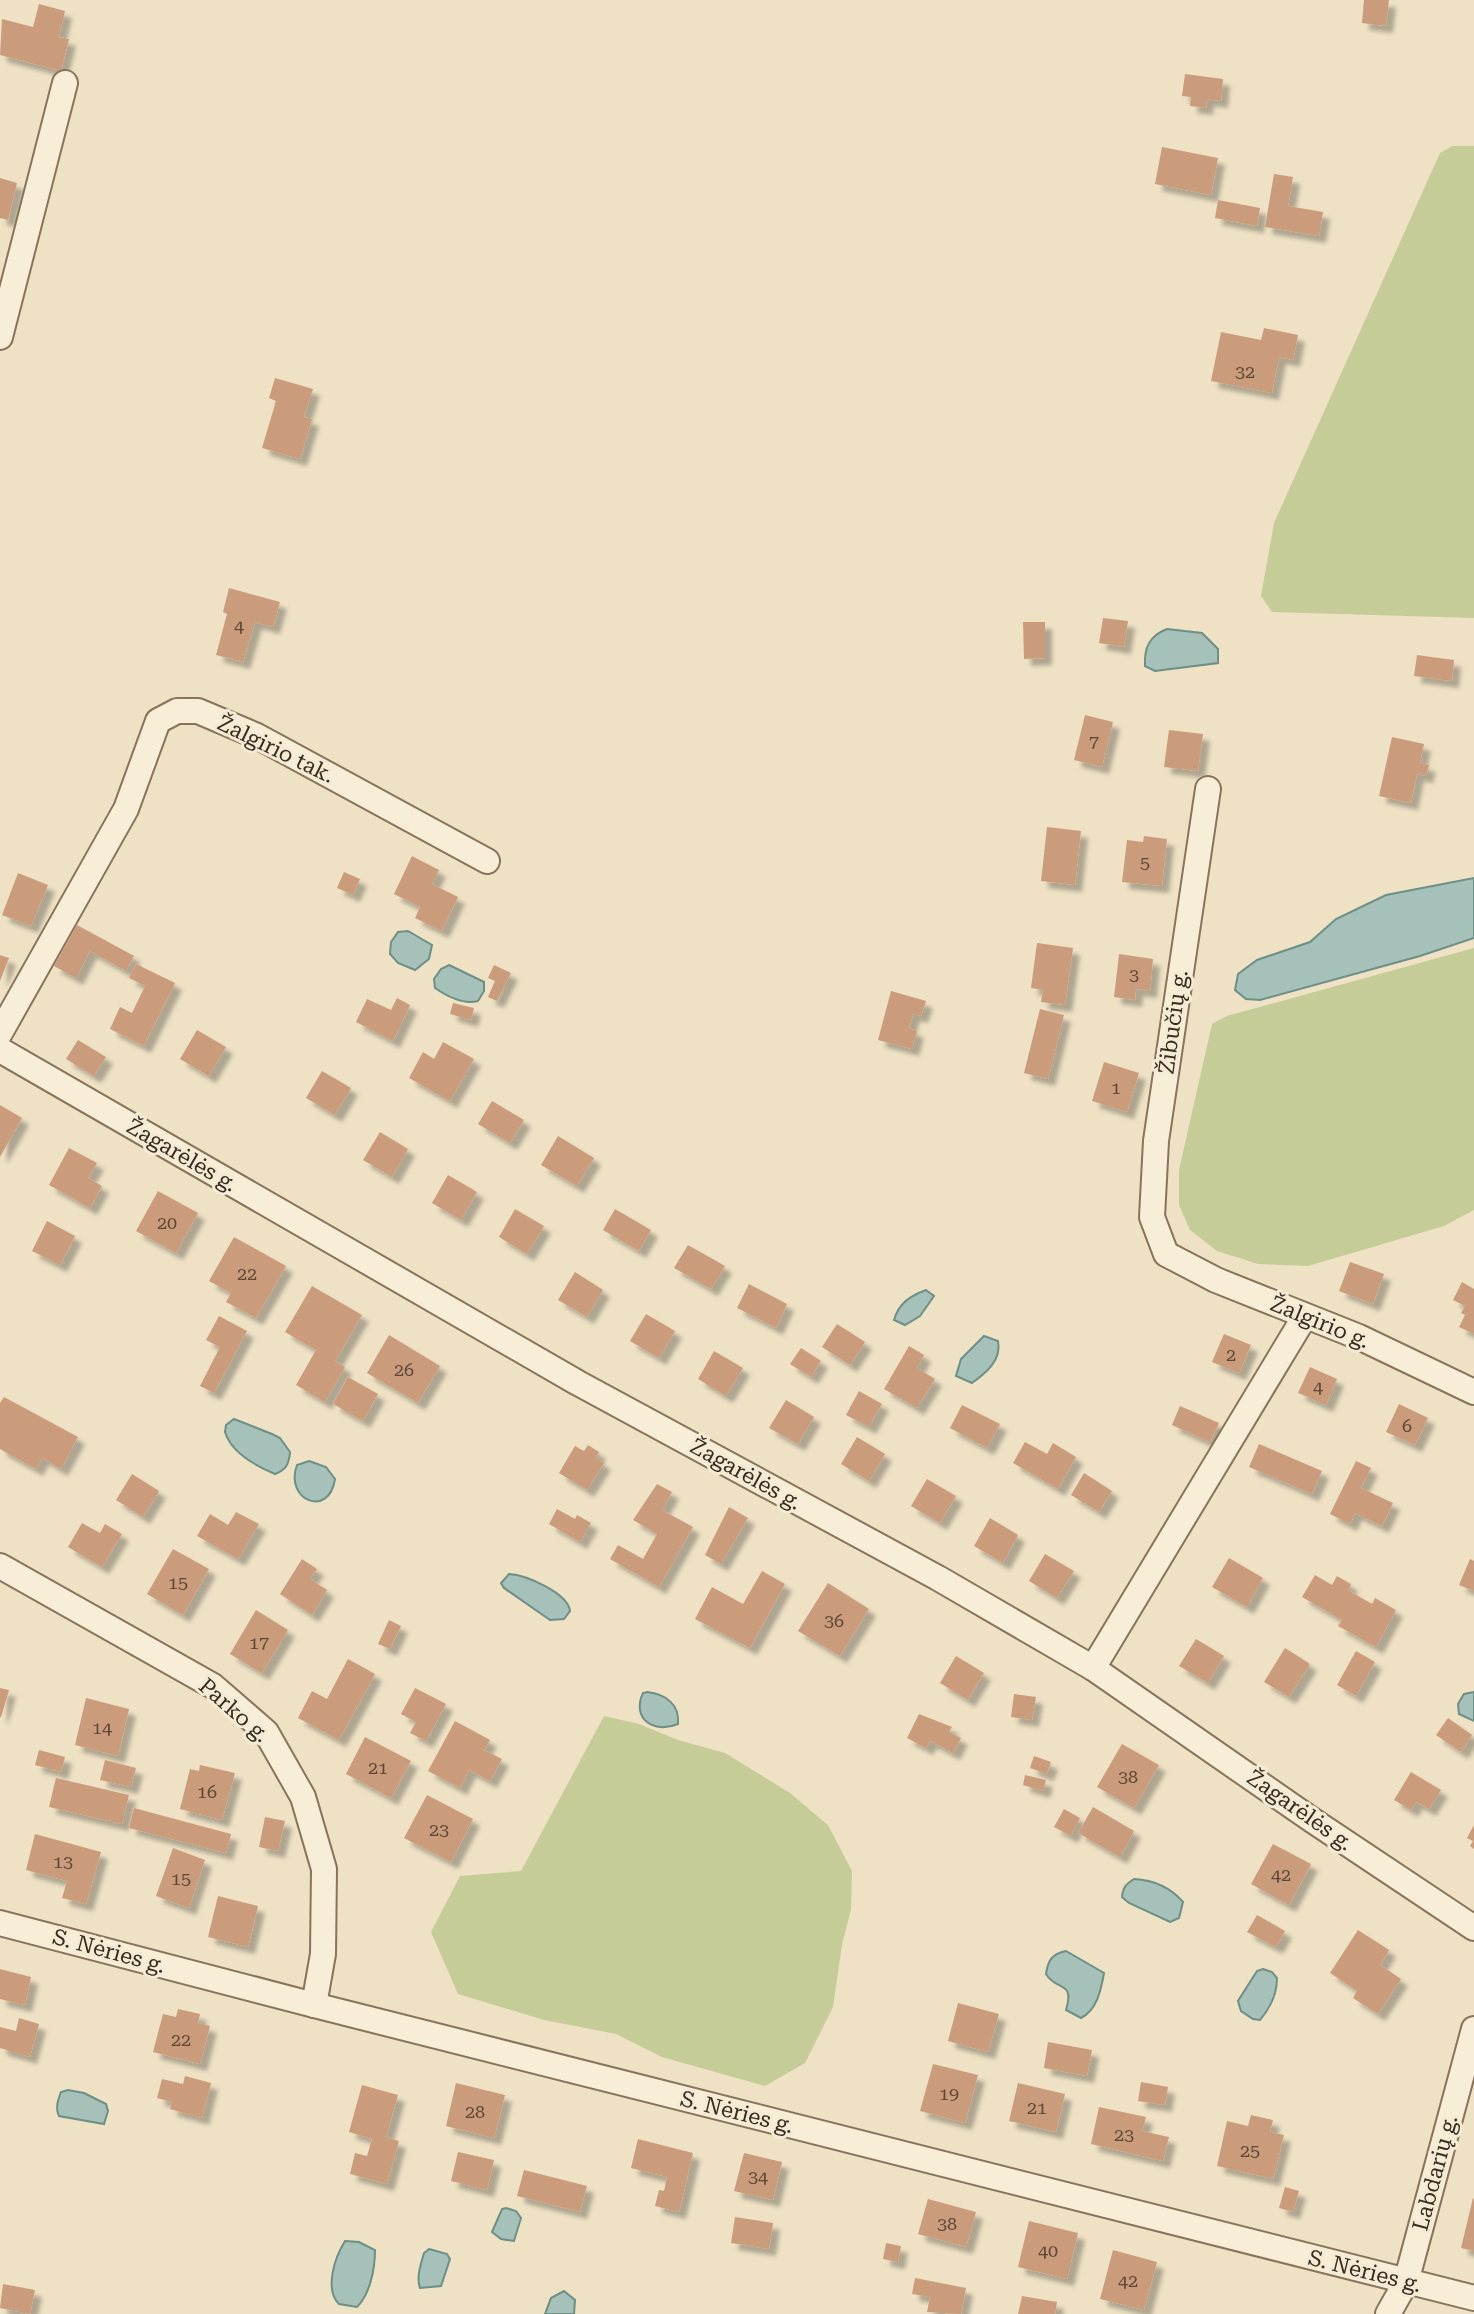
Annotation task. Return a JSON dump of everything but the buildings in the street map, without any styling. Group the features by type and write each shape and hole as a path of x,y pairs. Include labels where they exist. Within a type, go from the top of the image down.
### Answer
{"street":[{"path":"0,337 65,83"},
{"name":"Žalgirio tak.","path":"0,1033 126,809 158,721 177,711 198,711 257,736 487,861"},
{"name":"Žibučių g.","path":"1166,1254 1152,1217 1156,1141 1208,789"},
{"name":"Žagarėlės g.","path":"0,1050 578,1383 938,1578 1093,1668 1474,1928"},
{"name":"Žalgirio g.","path":"1166,1254 1216,1280 1359,1337 1474,1392"},
{"path":"1093,1668 1305,1316"},
{"name":"Parko g.","path":"0,1566 213,1686 266,1732 303,1797 324,1869 323,1954 314,2005"},
{"name":"S. Nėries g.","path":"0,1923 1474,2298"},
{"name":"Labdarių g.","path":"1388,2314 1406,2282 1474,2029"}],"green space":[{"path":"1452,146 1474,146 1474,618 1272,612 1261,596 1274,523 1440,153"},
{"path":"1474,948 1474,1210 1444,1226 1308,1266 1258,1264 1217,1251 1190,1230 1179,1205 1179,1170 1212,1024 1227,1016"},
{"path":"604,1716 639,1724 678,1740 725,1753 790,1793 828,1825 852,1871 851,1909 833,2007 805,2063 765,2086 662,2057 616,2034 544,2020 458,1994 431,1932 460,1876 521,1871"}],"water":[{"path":"1167,629 1202,633 1218,649 1218,663 1155,671 1145,666 1149,643"},
{"path":"1474,878 1474,938 1260,1000 1246,999 1235,990 1238,974 1257,960 1310,942 1336,919 1386,895"},
{"path":"408,931 432,945 429,959 415,970 398,963 390,954 391,942 398,932"},
{"path":"449,965 484,982 484,991 478,1001 456,999 435,988 434,979 441,969"},
{"path":"926,1290 934,1296 920,1316 905,1325 894,1320 906,1301"},
{"path":"984,1336 998,1341 998,1354 992,1365 972,1383 956,1376 961,1359"},
{"path":"234,1419 280,1438 290,1452 284,1468 275,1474 238,1452 225,1432 226,1425"},
{"path":"309,1461 326,1467 335,1479 325,1499 309,1500 297,1488 297,1465"},
{"path":"509,1574 535,1581 554,1592 568,1604 570,1611 564,1619 550,1620 504,1588 501,1583"},
{"path":"1474,1692 1474,1721 1459,1714 1458,1704 1464,1694"},
{"path":"643,1693 660,1695 674,1706 678,1724 661,1727 642,1717 640,1702"},
{"path":"1134,1879 1161,1885 1173,1892 1183,1902 1179,1918 1170,1922 1122,1897 1125,1886"},
{"path":"1066,1951 1104,1973 1095,2005 1081,2018 1066,2010 1067,1990 1046,1974 1052,1958"},
{"path":"1257,1971 1272,1972 1277,1984 1273,2000 1260,2020 1241,2011 1238,2001"},
{"path":"61,2092 84,2093 106,2104 108,2111 104,2124 59,2116 57,2107"},
{"path":"502,2209 516,2211 521,2218 514,2241 501,2239 492,2232"},
{"path":"345,2241 359,2242 375,2250 371,2281 357,2307 339,2304 332,2290 335,2264"},
{"path":"429,2249 447,2254 450,2259 441,2286 420,2288 420,2266 424,2253"},
{"path":"564,2291 575,2300 574,2314 545,2314 551,2298"}]}
